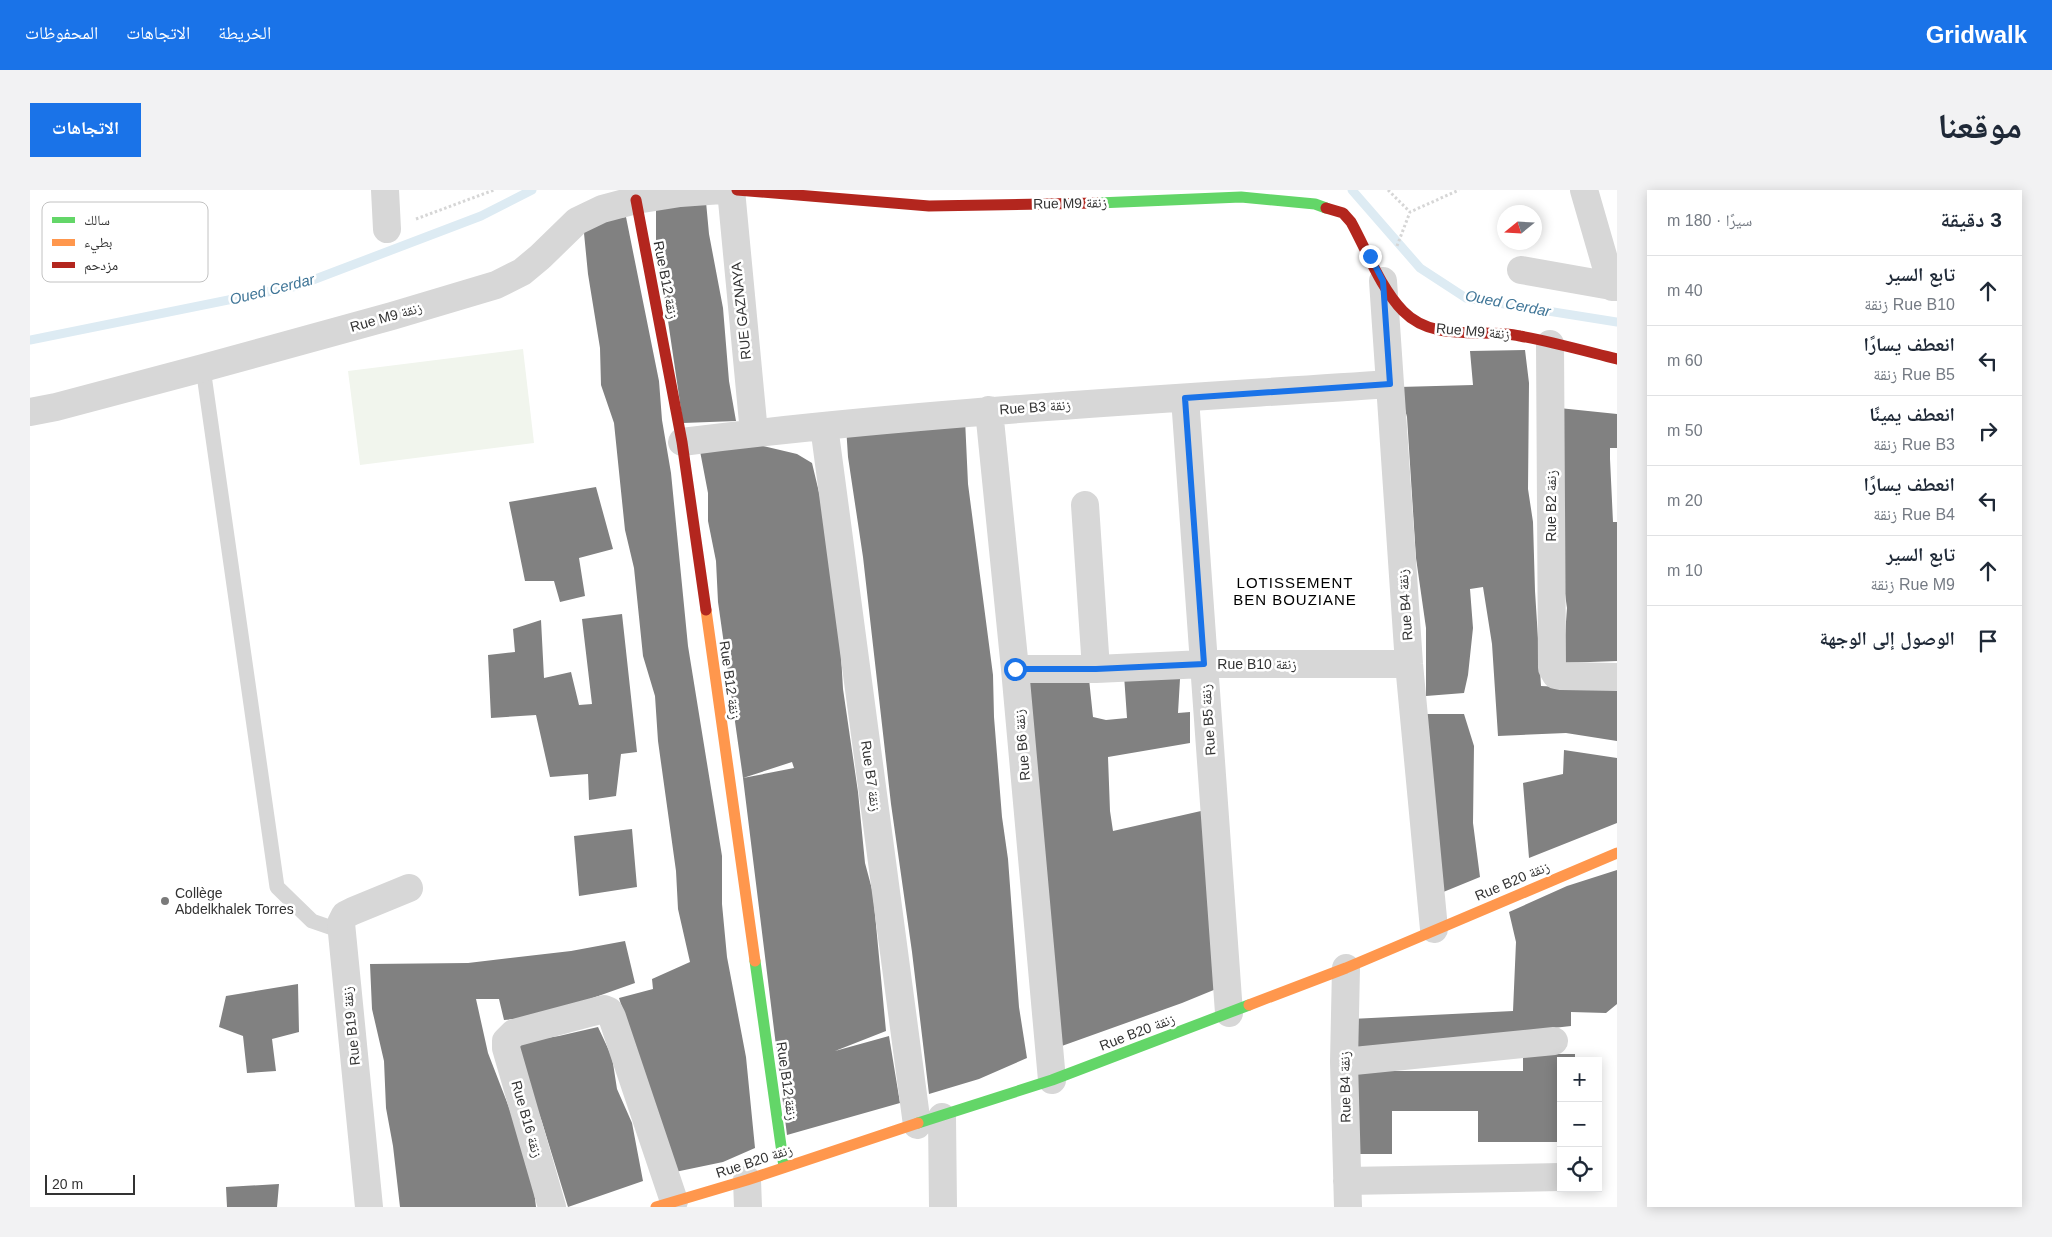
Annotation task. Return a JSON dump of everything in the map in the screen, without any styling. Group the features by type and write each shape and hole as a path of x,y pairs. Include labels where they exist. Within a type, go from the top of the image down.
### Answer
{"street":[{"path":"385,190 387,229"},
{"name":"Rue M9 زنقة","path":"30,412 56,407 203,368 496,285 522,272 577,221 602,209 636,200 680,193 722,190"},
{"name":"RUE GAZNAYA","path":"731,190 754,433"},
{"name":"Rue M9 زنقة","path":"737,190 929,206 1119,203 1241,197 1299,201 1332,208 1343,213 1360,236 1388,292 1404,312 1436,330 1518,335 1550,344"},
{"path":"1521,270 1614,287 1584,190"},
{"name":"Rue B12 زنقة","path":"636,200 682,442 784,1167"},
{"name":"Rue B4 زنقة","path":"1383,281 1409,664 1434,929"},
{"path":"1550,344 1617,359"},
{"name":"Rue B2 زنقة","path":"1550,344 1552,668 1556,675 1561,676 1617,677"},
{"name":"Rue B3 زنقة","path":"682,442 989,410 1390,384"},
{"name":"Rue B5 زنقة","path":"1185,398 1229,1013"},
{"name":"Rue B6 زنقة","path":"989,410 1015,669 1052,1080"},
{"name":"Rue B7 زنقة","path":"824,426 943,1207"},
{"path":"1085,505 1096,669"},
{"name":"Rue B10 زنقة","path":"1015,669 1096,669 1204,664 1409,664"},
{"name":"Rue B20 زنقة","path":"665,1204 747,1180 1052,1080 1346,968 1434,929 1617,853"},
{"path":"341,931 341,923 345,915 409,888"},
{"name":"Rue B19 زنقة","path":"341,931 369,1207"},
{"name":"Rue B4 زنقة","path":"1346,968 1344,1062 1348,1194"},
{"name":"Rue B16 زنقة","path":"552,1207 506,1048 506,1041 514,1033 604,1009 609,1012 665,1204"},
{"path":"1344,1062 1554,1041"},
{"path":"1348,1194 1557,1177"},
{"path":"747,1180 748,1207"}],"lane":[{"path":"203,368 277,887 312,921 341,931"}],"path":[{"path":"387,229 494,190"},
{"path":"1388,190 1410,212"},
{"path":"1402,234 1410,212 1459,190"}],"shaded area":[{"path":"523,349 534,443 360,465 348,371"}],"building":[{"path":"705,191 709,234 723,308 729,381 736,421 683,423 656,239 656,200"},
{"path":"626,217 659,381 662,420 671,473 688,646 722,856 722,904 727,957 746,1057 755,1148 723,1162 675,1172 619,998 653,989 652,979 690,962 678,909 676,871 658,741 655,696 643,656 634,568 625,530 614,423 601,385 600,348 588,274 583,223"},
{"path":"1525,350 1529,383 1528,489 1533,522 1541,686 1617,690 1617,741 1566,733 1498,736 1492,644 1483,587 1470,589 1473,628 1464,693 1426,696 1426,628 1416,558 1407,417 1399,387 1473,385 1470,351"},
{"path":"1559,408 1617,414 1617,448 1610,448 1610,459 1613,522 1617,522 1617,661 1563,663 1567,608 1561,565"},
{"path":"965,419 968,484 993,675 994,717 1002,817 1008,859 1019,1007 1027,1058 979,1079 929,1094 912,952 891,804 863,557 848,457 846,426"},
{"path":"751,443 797,454 812,463 822,505 836,572 843,689 858,792 865,863 873,893 886,1031 835,1051 889,1036 900,1103 787,1135 743,778 718,602 716,561 708,521 708,493 700,451","holes":["792,762 794,768 743,778"]},
{"path":"596,487 613,549 579,558 585,596 560,602 554,581 525,581 509,502"},
{"path":"622,614 637,752 621,754 616,796 589,800 588,774 550,777 536,715 491,718 488,655 515,652 513,629 541,620 544,678 571,672 579,705 592,704 582,619"},
{"path":"1124,675 1180,679 1178,713 1190,712 1190,743 1108,757 1110,811 1113,831 1201,811 1221,987 1059,1047 1028,676 1089,679 1093,717 1106,720 1127,718"},
{"path":"1424,714 1464,714 1474,746 1473,823 1480,877 1436,895"},
{"path":"1564,750 1617,758 1617,823 1529,858 1523,783 1563,774"},
{"path":"632,829 637,887 579,896 574,836"},
{"path":"1617,870 1617,1004 1606,1013 1571,1012 1571,1026 1351,1051 1351,1019 1513,1011 1516,942 1509,912 1567,886"},
{"path":"625,941 635,983 587,1000 525,1018 504,1020 499,999 476,999 488,1053 520,1136 533,1182 536,1207 400,1207 393,1146 386,1108 384,1061 372,1009 370,964 468,963 571,951"},
{"path":"298,984 299,1032 272,1039 276,1071 247,1073 243,1036 219,1027 226,996"},
{"path":"598,1027 612,1057 617,1089 632,1123 643,1181 568,1207 542,1122 514,1043 559,1036"},
{"path":"1523,1054 1575,1054 1575,1057 1557,1057 1557,1142 1478,1142 1478,1111 1392,1111 1392,1154 1354,1154 1353,1071 1523,1071"},
{"path":"279,1184 277,1207 227,1207 226,1187"}],"waterway":[{"name":"Oued Cerdar","path":"30,340 297,286 481,216 532,190"},
{"name":"Oued Cerdar","path":"1352,190 1420,268 1466,298 1617,322"}],"traffic: fast":[{"path":"1098,203 1241,197 1315,204 1326,208"},
{"path":"755,961 784,1167"},
{"path":"918,1123 1052,1080 1249,1005"}],"traffic: slow":[{"path":"706,610 755,961"},
{"path":"1249,1005 1346,968 1617,853"},
{"path":"656,1207 747,1180 918,1123"}],"traffic: jam":[{"path":"737,190 929,206 1098,203"},
{"path":"636,200 682,442 706,610"},
{"path":"1326,208 1343,213 1351,222 1387,291 1403,311 1415,321 1444,331 1520,336 1617,359"}],"place":[{"name":"Collège Abdelkhalek Torres","path":"165,901"}],"district":[{"name":"LOTISSEMENT BEN BOUZIANE","path":"1295,590"}],"route":[{"path":"1015,669 1096,669 1204,664 1185,398 1390,384 1383,281 1370,256"}]}
